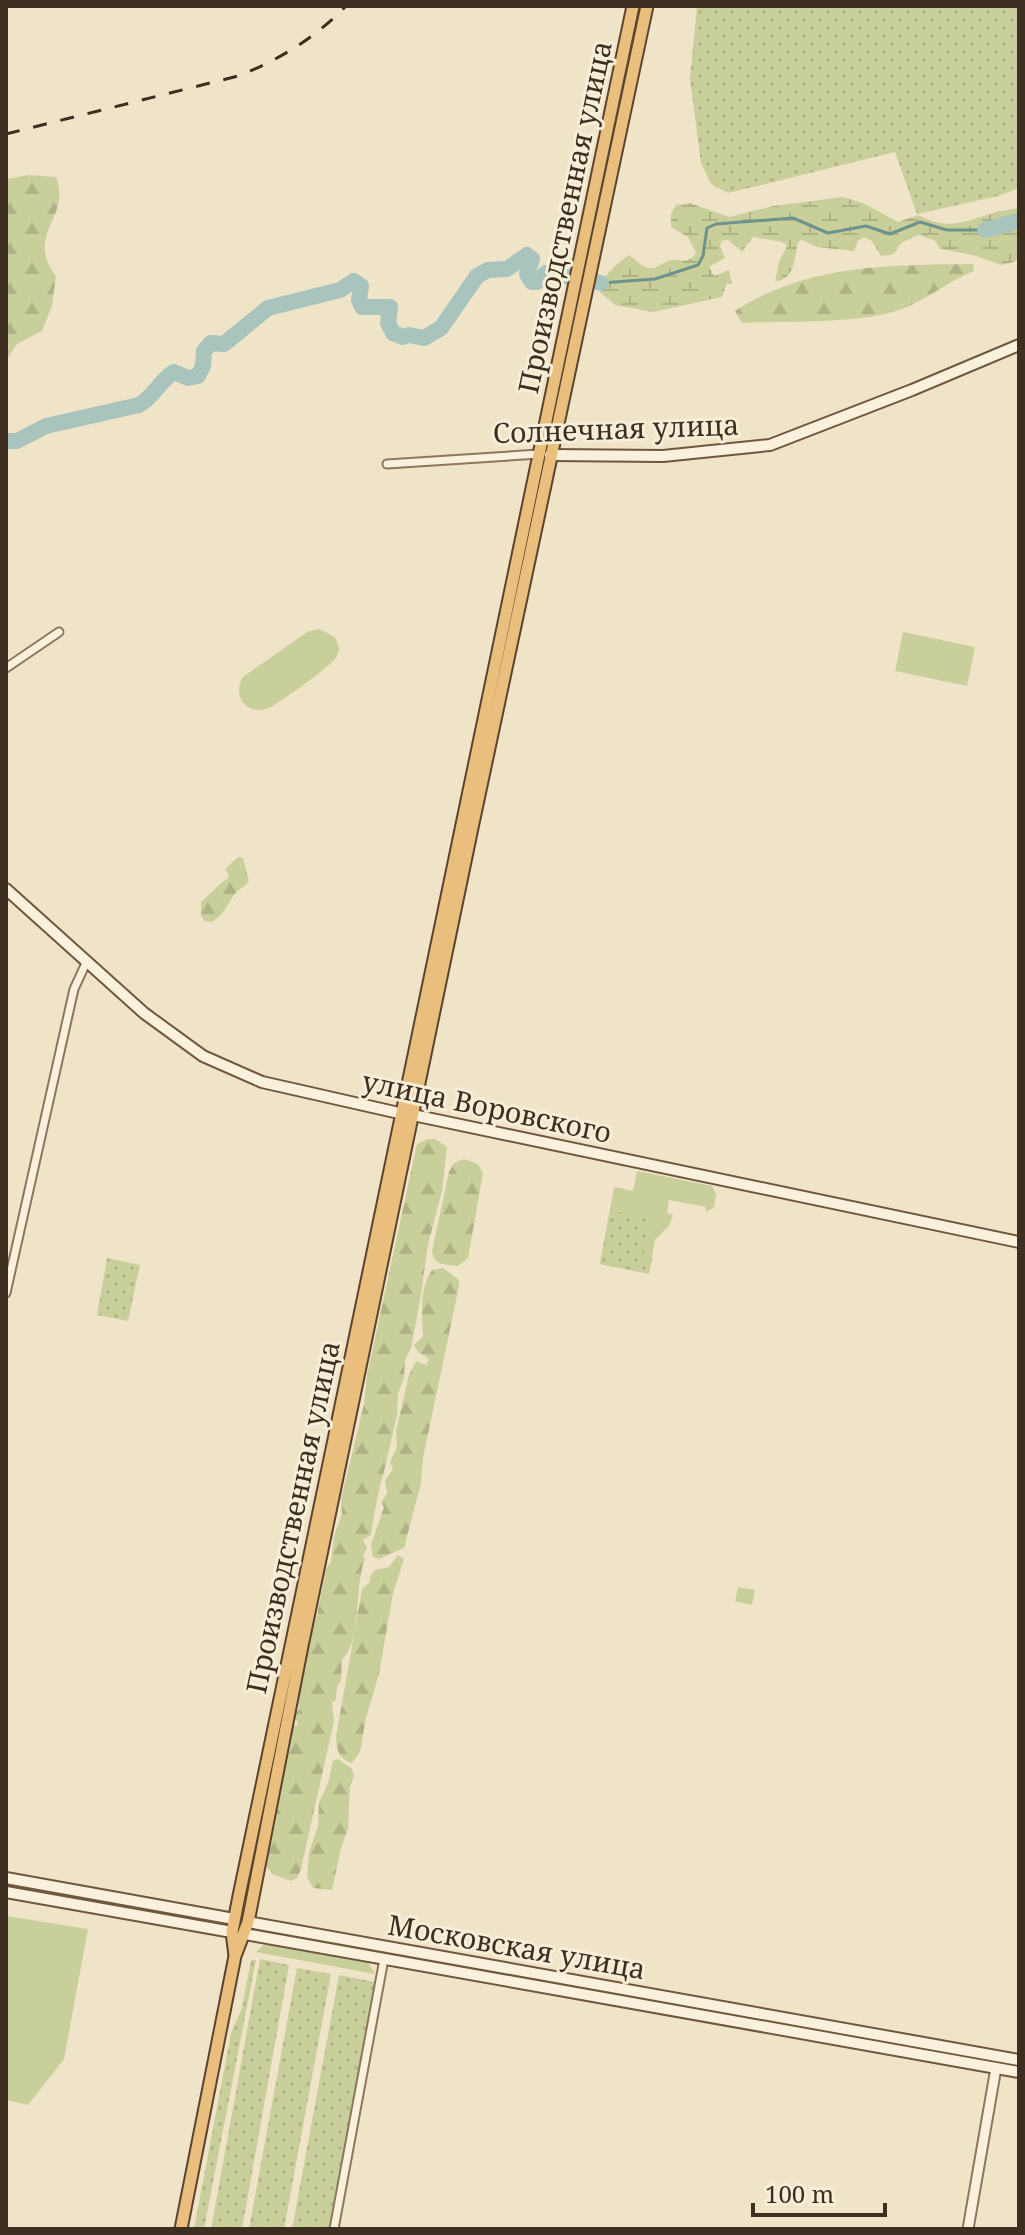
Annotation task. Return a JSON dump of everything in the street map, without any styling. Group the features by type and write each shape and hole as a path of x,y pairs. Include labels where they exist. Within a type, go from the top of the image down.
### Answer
{"highway":[{"name":"Производственная улица","path":"235,1956 246,1928 526,569 573,288 633,6"},
{"name":"Производственная улица","path":"235,1956 234,1919 399,1113 453,873 513,579 586,290 647,6"},
{"name":"улица Воровского","path":"399,1113 413,1115"},
{"name":"Московская улица","path":"234,1919 246,1928"},
{"name":"Московская улица","path":"232,1932 246,1928"},
{"path":"181,2229 235,1956"}],"main road":[{"name":"Солнечная улица","path":"545,454 663,456 770,445 1019,345"},
{"name":"улица Воровского","path":"6,889 175,1038 235,1072 295,1090 399,1113"},
{"name":"улица Воровского","path":"413,1115 1019,1242"},
{"name":"Московская улица","path":"6,1878 234,1919"},
{"name":"Московская улица","path":"6,1892 232,1932"},
{"name":"Московская улица","path":"246,1928 387,1947 1019,2060"},
{"name":"Московская улица","path":"246,1928 384,1959 1019,2072"},
{"path":"384,1959 387,1947"},
{"path":"996,2068 999,2056"}],"street":[{"name":"Солнечная улица","path":"387,464 545,454"},
{"path":"6,668 59,632"},
{"path":"6,1293 74,989 87,961"},
{"path":"334,2229 384,1959"},
{"path":"968,2229 996,2068"}],"green space":[{"path":"697,6 1019,6 1019,188 998,196 917,214 895,152 728,193 711,184 701,163 690,79"},
{"path":"29,175 56,177 58,204 45,249 47,261 56,276 52,306 42,331 17,344 6,360 6,179"},
{"path":"843,197 863,203 898,222 918,215 938,223 956,223 1019,208 1019,257 1014,262 1001,265 973,255 940,249 935,241 919,235 901,243 894,254 881,256 872,241 864,237 858,241 854,251 817,247 802,240 798,242 790,273 782,280 775,281 787,246 782,242 753,237 742,252 728,240 722,241 720,246 725,258 709,267 714,276 729,270 732,284 727,283 722,297 653,312 615,305 600,292 607,275 629,255 649,268 693,257 696,253 688,237 671,227 671,214 676,205 690,203 729,217 773,206"},
{"path":"973,264 974,271 912,305 885,314 801,322 742,323 735,311 791,284 850,270"},
{"path":"319,629 335,637 339,648 331,663 269,708 254,709 243,703 239,691 243,677 307,632"},
{"path":"903,632 975,647 967,686 895,671"},
{"path":"238,857 243,858 249,881 219,916 212,922 205,921 201,916 201,902 228,878 225,869"},
{"path":"435,1139 447,1147 442,1191 428,1244 411,1348 405,1360 397,1415 371,1535 363,1540 367,1547 363,1556 355,1627 342,1660 336,1700 332,1703 334,1721 301,1869 297,1878 291,1881 272,1874 261,1859 275,1825 273,1816 290,1729 298,1722 293,1713 299,1710 301,1677 306,1668 310,1633 342,1514 341,1499 364,1404 367,1375 417,1144"},
{"path":"464,1159 478,1164 483,1173 468,1258 458,1266 438,1262 432,1251 449,1172 454,1163"},
{"path":"637,1171 712,1186 716,1194 714,1208 705,1212 706,1207 669,1200 667,1213 673,1215 669,1226 655,1240 649,1274 600,1264 614,1187 633,1191"},
{"path":"610,1210 651,1220 643,1255 652,1258 649,1274 600,1264"},
{"path":"107,1258 140,1265 128,1321 97,1315"},
{"path":"443,1268 459,1280 459,1286 423,1458 421,1483 404,1548 379,1559 373,1557 371,1545 384,1507 381,1503 387,1493 385,1481 393,1469 390,1463 397,1446 396,1431 409,1375 416,1361 427,1365 428,1358 419,1353 414,1345 423,1336 425,1285 432,1270"},
{"path":"398,1555 404,1559 393,1593 379,1674 360,1752 352,1763 339,1753 336,1737 362,1589 370,1582 375,1570 389,1567"},
{"path":"738,1587 755,1590 752,1605 735,1601"},
{"path":"338,1759 352,1769 354,1776 350,1787 348,1829 332,1890 313,1888 307,1877 309,1853 318,1826 319,1802 333,1761"},
{"path":"6,1916 88,1929 64,2059 28,2105 6,2100"},
{"path":"274,1944 364,1961 375,1974 256,1952 264,1945"},
{"path":"260,1959 289,1965 242,2229 211,2229"},
{"path":"251,1960 256,1960 204,2229 194,2229 231,2033 242,2008"},
{"path":"297,1968 331,1974 284,2229 249,2229"},
{"path":"339,1975 375,1982 329,2229 292,2229"}],"waterway":[{"path":"601,283 655,279 698,265 703,256 707,228 716,224 793,218 828,233 866,226 890,234 920,222 947,230 985,230"},
{"path":"985,230 1019,221"},
{"path":"6,441 17,441 46,426 139,405 174,372 188,378 198,376 203,366 204,351 211,343 224,344 268,308 340,290 354,281 361,286 359,300 362,307 390,307 388,323 393,333 424,338 441,328 477,276 488,270 507,269 527,255 532,259 527,274 532,282 537,282 546,273 601,283"}],"railway":[{"path":"6,134 238,76 296,47 346,6"}]}
